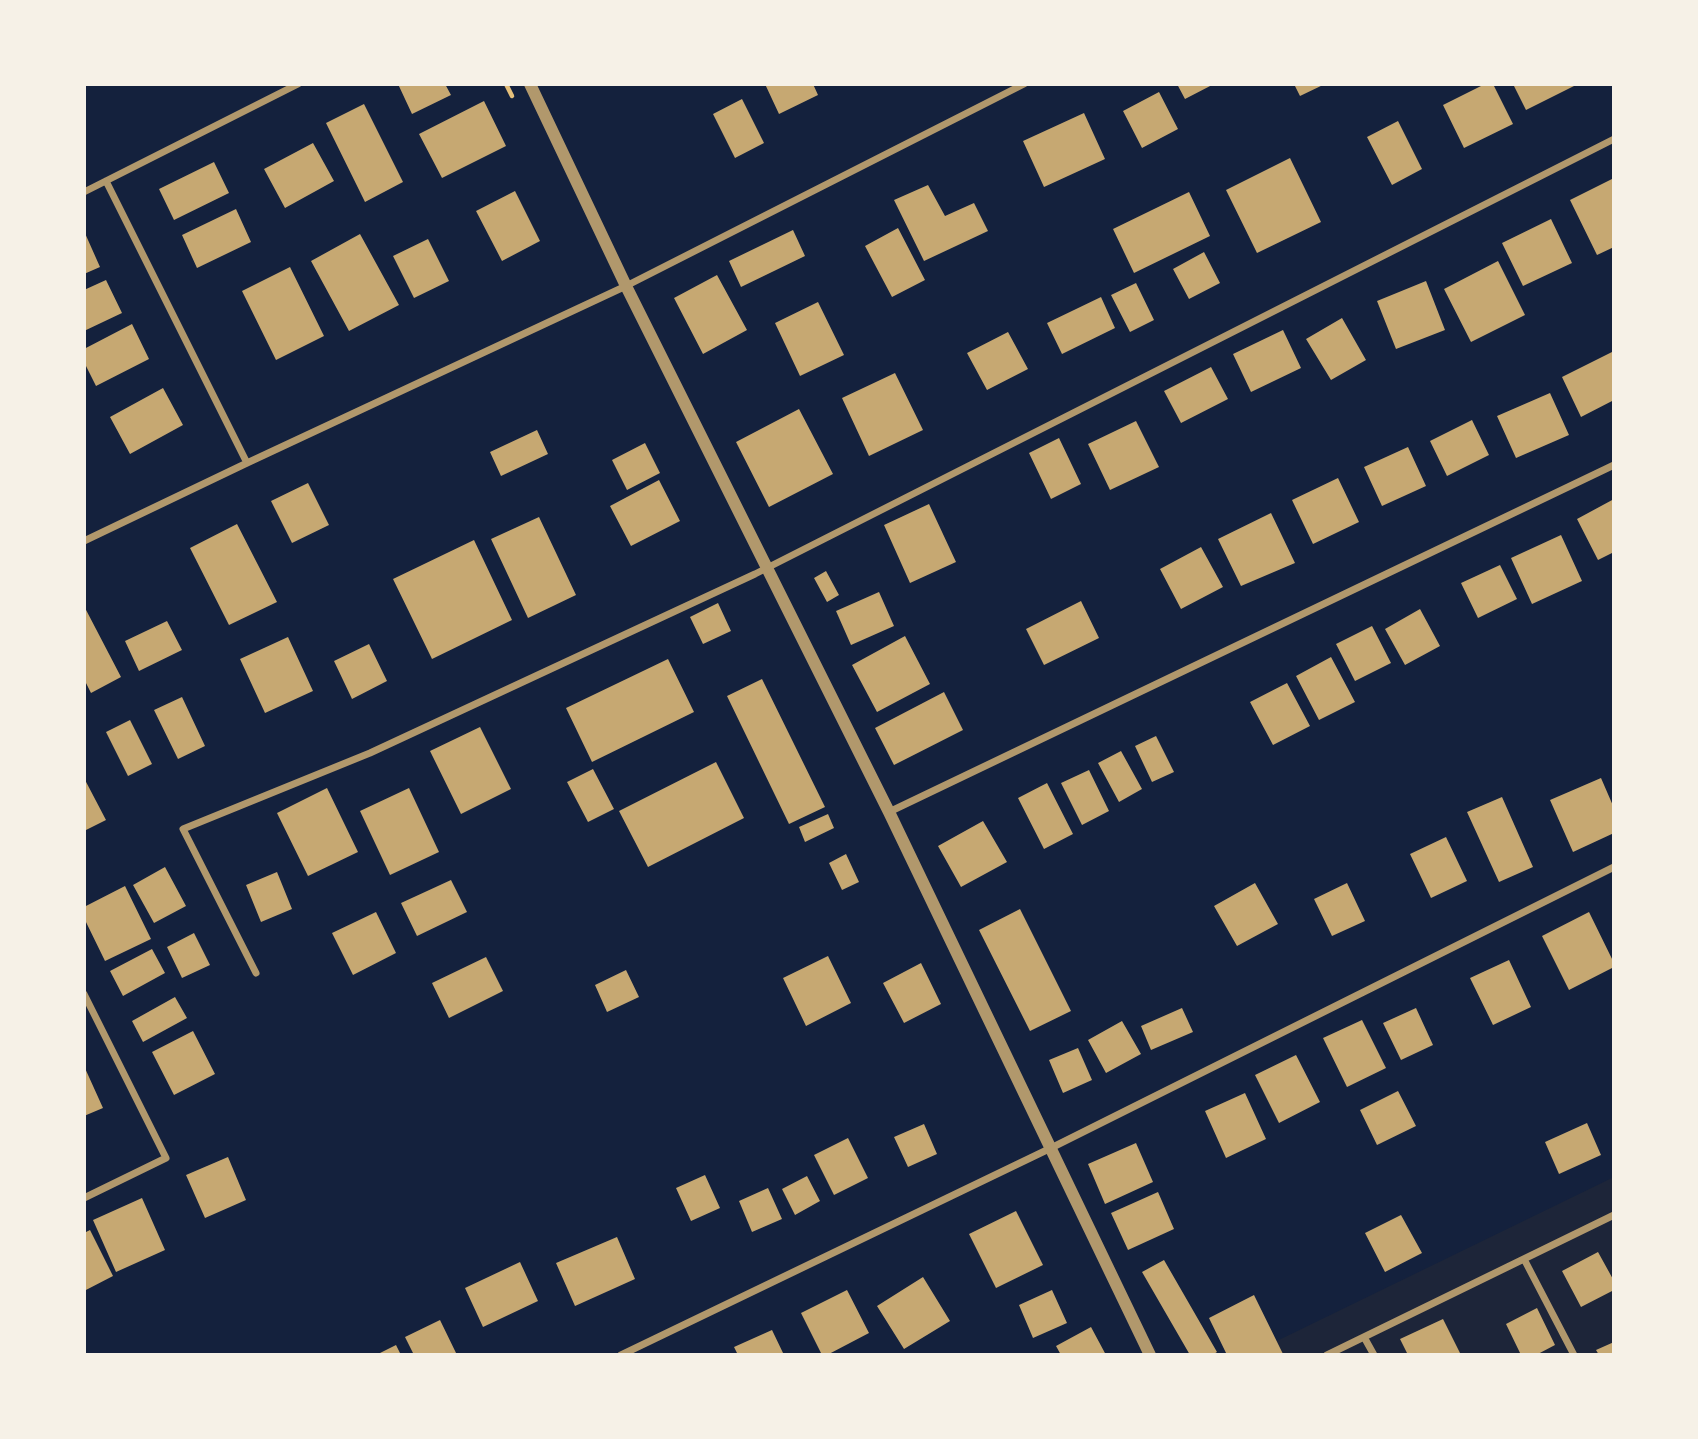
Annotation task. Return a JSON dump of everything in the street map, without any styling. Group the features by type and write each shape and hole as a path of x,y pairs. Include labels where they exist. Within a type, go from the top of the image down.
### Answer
{"street":[{"path":"84,192 298,84"},
{"path":"530,84 626,286 889,812 1150,1355"},
{"path":"84,541 626,286 1024,84"},
{"path":"256,973 183,829 370,753 743,580 1614,139"},
{"path":"106,181 247,463"},
{"path":"889,812 1614,465"},
{"path":"621,1355 1051,1147 1614,867"},
{"path":"84,994 166,1158 84,1198"},
{"path":"1326,1355 1614,1215"},
{"path":"1524,1259 1574,1355"},
{"path":"1364,1337 1374,1355"}],"shaded area":[{"path":"1614,1177 1614,1355 1248,1355"}],"building":[{"path":"398,84 445,84 451,95 412,114"},
{"path":"765,84 813,84 818,95 779,114"},
{"path":"1177,84 1214,84 1185,99"},
{"path":"1294,84 1325,84 1300,96"},
{"path":"1485,84 1493,84 1513,124 1464,148 1443,105"},
{"path":"1513,84 1578,84 1526,110"},
{"path":"1159,92 1178,129 1142,148 1123,111"},
{"path":"742,99 764,143 735,158 713,114"},
{"path":"484,101 506,146 442,178 419,134"},
{"path":"364,104 403,182 365,202 326,123"},
{"path":"1084,113 1105,159 1044,187 1023,141"},
{"path":"1398,121 1422,169 1392,185 1367,137"},
{"path":"313,143 334,181 285,208 264,169"},
{"path":"1290,158 1321,222 1257,253 1226,190"},
{"path":"214,162 229,193 174,220 159,189"},
{"path":"1614,178 1614,247 1597,255 1570,200"},
{"path":"928,185 945,216 974,203 988,231 924,261 894,200"},
{"path":"515,191 540,241 502,261 476,211"},
{"path":"1189,192 1210,236 1134,273 1113,229"},
{"path":"236,209 251,242 197,268 182,235"},
{"path":"1551,219 1572,263 1523,286 1502,243"},
{"path":"898,228 925,280 892,297 865,246"},
{"path":"793,230 805,256 741,287 729,261"},
{"path":"84,231 100,267 84,274"},
{"path":"360,234 399,305 349,331 311,261"},
{"path":"428,239 449,281 414,298 393,256"},
{"path":"1204,252 1220,283 1189,299 1173,269"},
{"path":"1498,261 1525,315 1471,342 1444,289"},
{"path":"290,267 324,336 276,360 242,291"},
{"path":"717,275 747,330 703,354 674,298"},
{"path":"106,280 122,313 84,331 84,290"},
{"path":"1426,281 1445,330 1396,349 1377,301"},
{"path":"1136,283 1154,320 1130,332 1111,295"},
{"path":"1101,297 1115,328 1062,354 1047,323"},
{"path":"818,302 844,355 800,376 775,323"},
{"path":"1342,318 1366,360 1331,380 1306,339"},
{"path":"132,324 149,359 96,386 84,362 84,349"},
{"path":"1283,330 1301,368 1251,392 1233,354"},
{"path":"1008,332 1028,369 987,390 967,353"},
{"path":"1614,351 1614,400 1581,417 1562,377"},
{"path":"1211,367 1228,399 1181,423 1164,391"},
{"path":"895,373 923,430 869,456 842,398"},
{"path":"163,388 183,425 130,454 110,417"},
{"path":"1550,393 1569,435 1516,458 1497,416"},
{"path":"799,409 833,474 769,507 736,442"},
{"path":"1472,420 1489,455 1447,476 1430,441"},
{"path":"1136,421 1159,467 1110,490 1088,444"},
{"path":"537,430 548,454 501,476 490,452"},
{"path":"1059,438 1081,484 1051,499 1029,453"},
{"path":"645,443 660,473 627,490 612,460"},
{"path":"1408,447 1426,486 1382,506 1364,467"},
{"path":"1338,478 1359,522 1313,544 1292,500"},
{"path":"659,480 680,521 631,546 610,506"},
{"path":"308,483 329,525 292,543 271,501"},
{"path":"1614,499 1614,552 1598,560 1577,519"},
{"path":"929,504 956,562 910,583 884,525"},
{"path":"1271,513 1295,563 1241,586 1218,539"},
{"path":"539,517 576,595 528,618 491,539"},
{"path":"237,524 277,602 229,625 190,548"},
{"path":"1561,535 1582,581 1532,604 1511,558"},
{"path":"474,540 512,620 432,659 393,579"},
{"path":"1201,547 1223,587 1181,609 1160,569"},
{"path":"1500,565 1517,599 1478,618 1461,583"},
{"path":"826,571 839,595 827,602 814,578"},
{"path":"879,592 894,626 851,645 836,611"},
{"path":"1081,601 1099,638 1044,665 1026,629"},
{"path":"718,603 731,631 703,644 690,617"},
{"path":"84,606 121,677 91,693 84,679"},
{"path":"1420,609 1440,646 1405,665 1385,629"},
{"path":"167,621 182,650 139,671 125,641"},
{"path":"1372,626 1391,663 1355,681 1336,644"},
{"path":"905,636 930,684 877,712 852,665"},
{"path":"288,637 313,691 265,713 240,659"},
{"path":"369,644 387,681 352,699 334,661"},
{"path":"1331,657 1355,702 1319,720 1296,676"},
{"path":"668,659 694,712 592,762 566,708"},
{"path":"762,679 825,807 789,824 727,696"},
{"path":"1287,683 1310,726 1273,745 1250,702"},
{"path":"944,692 963,730 894,765 875,728"},
{"path":"182,697 205,746 178,759 154,710"},
{"path":"130,720 152,764 128,776 106,732"},
{"path":"480,727 511,789 461,814 430,751"},
{"path":"1156,736 1174,772 1152,782 1135,746"},
{"path":"1121,751 1142,789 1119,802 1098,763"},
{"path":"716,762 744,818 648,867 619,811"},
{"path":"593,769 614,809 588,822 567,782"},
{"path":"1089,770 1109,811 1082,825 1061,783"},
{"path":"84,778 106,820 84,831"},
{"path":"1601,778 1614,808 1614,833 1573,852 1550,800"},
{"path":"1047,783 1073,834 1044,849 1018,798"},
{"path":"327,788 358,852 308,876 277,813"},
{"path":"409,788 439,852 390,875 360,811"},
{"path":"1502,797 1533,867 1499,882 1467,812"},
{"path":"828,814 834,828 805,842 799,827"},
{"path":"983,821 1007,862 961,887 938,846"},
{"path":"1446,837 1467,881 1431,898 1410,854"},
{"path":"846,854 859,882 842,890 829,863"},
{"path":"165,867 186,906 154,923 133,885"},
{"path":"277,872 292,909 261,922 246,885"},
{"path":"451,880 467,912 417,936 401,903"},
{"path":"1255,883 1278,924 1237,946 1214,906"},
{"path":"1347,883 1365,921 1332,936 1314,899"},
{"path":"125,886 151,939 105,961 84,918 84,907"},
{"path":"1020,909 1071,1011 1030,1031 979,930"},
{"path":"376,912 396,953 353,975 332,933"},
{"path":"1589,912 1614,967 1569,990 1542,936"},
{"path":"194,933 210,965 182,978 167,947"},
{"path":"152,949 165,973 123,996 110,971"},
{"path":"828,956 851,1003 806,1026 783,978"},
{"path":"486,957 503,991 449,1018 432,983"},
{"path":"1509,960 1531,1007 1493,1025 1470,978"},
{"path":"921,963 941,1004 904,1023 883,983"},
{"path":"626,970 639,997 607,1012 595,985"},
{"path":"175,997 187,1018 143,1042 132,1021"},
{"path":"1182,1008 1193,1032 1151,1050 1141,1026"},
{"path":"1416,1008 1433,1045 1401,1060 1383,1023"},
{"path":"1362,1020 1386,1068 1347,1087 1323,1038"},
{"path":"1122,1021 1141,1054 1106,1073 1088,1040"},
{"path":"193,1031 215,1074 174,1095 152,1052"},
{"path":"1078,1048 1092,1080 1063,1093 1049,1060"},
{"path":"1296,1055 1320,1102 1279,1123 1255,1075"},
{"path":"84,1066 103,1108 84,1116"},
{"path":"1398,1091 1416,1126 1377,1145 1360,1110"},
{"path":"1245,1093 1266,1139 1226,1158 1205,1111"},
{"path":"1587,1123 1601,1155 1559,1174 1545,1142"},
{"path":"924,1124 937,1154 908,1167 894,1137"},
{"path":"848,1138 868,1178 834,1195 814,1155"},
{"path":"1136,1143 1153,1182 1105,1204 1088,1164"},
{"path":"228,1157 246,1200 205,1218 186,1175"},
{"path":"705,1175 720,1208 691,1221 676,1188"},
{"path":"807,1176 820,1201 795,1215 782,1189"},
{"path":"768,1188 782,1219 752,1232 739,1201"},
{"path":"1158,1192 1174,1229 1128,1250 1111,1213"},
{"path":"142,1198 165,1250 116,1272 93,1220"},
{"path":"1016,1211 1043,1265 996,1288 969,1234"},
{"path":"1401,1215 1422,1253 1385,1272 1365,1233"},
{"path":"90,1230 113,1276 84,1291 84,1233"},
{"path":"617,1237 635,1279 575,1306 556,1263"},
{"path":"1598,1252 1614,1281 1614,1290 1581,1307 1562,1271"},
{"path":"1164,1260 1217,1352 1212,1355 1190,1355 1142,1272"},
{"path":"520,1262 538,1301 483,1327 465,1288"},
{"path":"923,1277 950,1321 904,1349 877,1306"},
{"path":"847,1290 869,1333 827,1355 822,1355 801,1313"},
{"path":"1052,1290 1067,1323 1033,1338 1019,1305"},
{"path":"1254,1295 1283,1354 1227,1355 1209,1318"},
{"path":"1537,1308 1555,1345 1536,1355 1521,1355 1506,1324"},
{"path":"1443,1319 1461,1355 1408,1355 1400,1339"},
{"path":"440,1320 457,1355 414,1355 405,1337"},
{"path":"1091,1327 1106,1355 1061,1355 1056,1346"},
{"path":"772,1330 784,1355 738,1355 734,1347"},
{"path":"1614,1342 1614,1355 1599,1355 1596,1350"},
{"path":"396,1345 401,1355 376,1355"}]}
